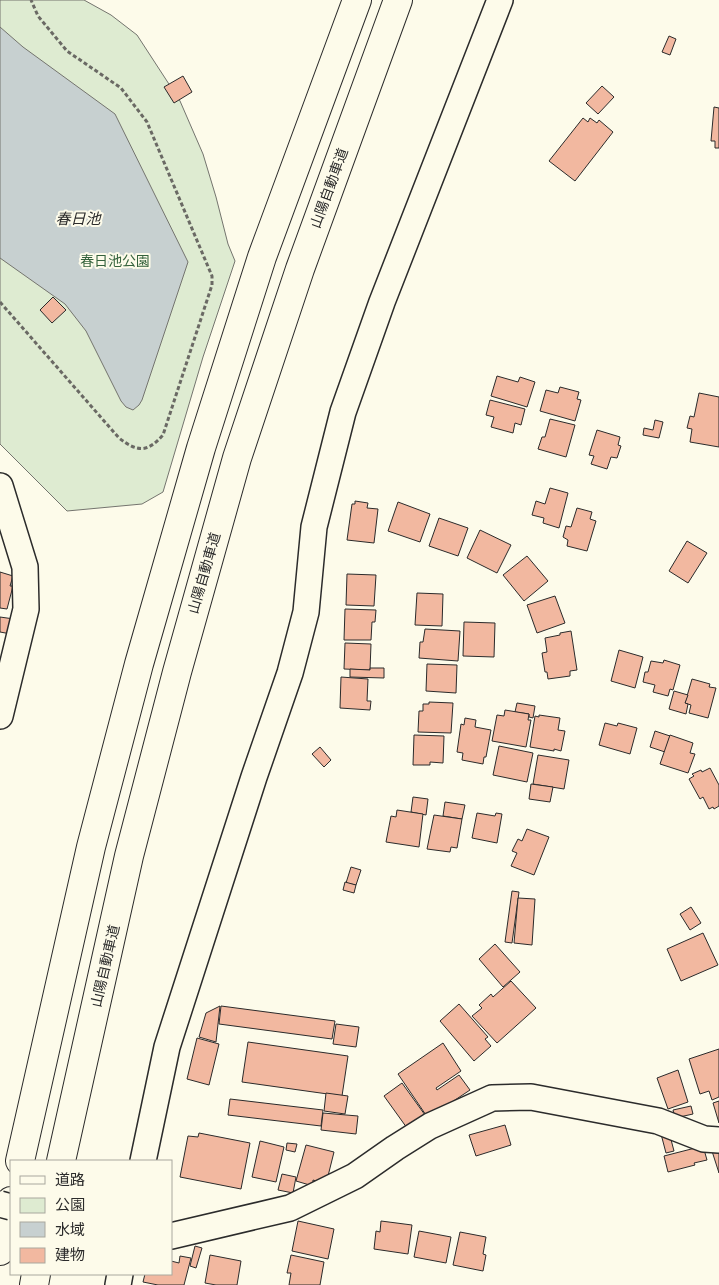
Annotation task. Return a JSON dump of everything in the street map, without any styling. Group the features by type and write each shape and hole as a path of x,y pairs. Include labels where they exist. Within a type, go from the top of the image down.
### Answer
{"highway":[{"path":"20,1160 91,847 138,664 201,448 262,257 357,0"},
{"name":"山陽自動車道","path":"61,1160 129,856 177,672 237,458 300,269 398,0"},
{"path":"0,1251 10,1206"}],"street":[{"path":"143,1160 168,1047 254,777 290,673 306,612 314,527 343,412 382,302 500,0"},
{"path":"0,486 25,567 26,608 0,716"},
{"path":"172,1236 290,1208 355,1176 394,1148 430,1126 492,1098 531,1097 658,1121 704,1139 719,1140"}],"path":[{"path":"0,302 130,447 143,449 155,444 163,435 212,285 212,276 147,122 121,88 67,51 38,16 31,0"},
{"path":"0,306 6,310"}],"green space":[{"name":"春日池公園","path":"0,0 84,0 111,15 137,35 180,101 203,154 228,244 235,261 203,357 163,492 142,504 67,511 0,444"}],"water":[{"name":"春日池","path":"0,27 23,47 115,114 188,262 142,400 133,410 126,407 121,401 86,331 65,304 0,258"}],"building":[{"path":"669,36 676,39 670,55 662,52"},
{"path":"183,76 192,92 174,103 164,87"},
{"path":"602,86 614,97 598,114 586,103"},
{"path":"714,107 719,108 719,148 715,148 715,141 711,141"},
{"path":"583,118 588,122 590,118 597,123 599,120 613,132 575,181 549,161"},
{"path":"53,297 66,310 52,323 40,310"},
{"path":"497,376 518,382 520,377 535,382 527,407 491,396"},
{"path":"560,387 579,392 577,399 581,400 575,421 540,411 546,390 558,393"},
{"path":"699,393 719,397 719,447 690,442 692,429 687,428 690,416 694,417"},
{"path":"490,400 525,409 521,425 515,423 513,433 491,427 494,417 486,415"},
{"path":"550,419 575,425 566,457 538,449 542,437 545,437"},
{"path":"655,420 663,422 659,438 643,435 644,428 653,430"},
{"path":"597,430 620,437 618,445 621,446 617,458 611,457 607,469 591,464 594,456 589,455"},
{"path":"550,488 568,493 559,528 543,523 544,518 532,515 536,501 545,504"},
{"path":"355,501 368,503 367,508 378,509 374,543 347,540 352,504 355,504"},
{"path":"398,502 430,514 420,542 388,531"},
{"path":"577,508 592,512 590,519 596,521 587,551 567,546 568,540 563,537 566,526 571,527"},
{"path":"439,518 468,528 458,556 429,546"},
{"path":"480,530 511,545 497,573 467,558"},
{"path":"687,541 707,553 688,583 669,571"},
{"path":"527,556 548,581 524,601 503,575"},
{"path":"0,572 13,576 10,586 13,586 7,609 0,608"},
{"path":"347,574 376,575 374,606 346,605"},
{"path":"417,593 443,594 442,626 415,625"},
{"path":"555,596 565,623 537,633 527,605"},
{"path":"345,609 376,610 375,622 372,622 371,640 344,640"},
{"path":"0,617 14,619 11,634 0,632"},
{"path":"464,622 495,623 494,657 463,656"},
{"path":"425,629 460,631 458,661 419,658 420,642 423,642"},
{"path":"571,631 577,670 570,671 570,676 548,679 542,653 547,652 545,638"},
{"path":"345,643 371,644 370,670 344,669"},
{"path":"619,650 643,657 635,688 611,681"},
{"path":"664,660 680,665 673,690 670,689 668,696 653,692 655,685 643,682 645,672 648,672 651,661 663,663"},
{"path":"427,664 457,665 456,693 426,691"},
{"path":"370,668 384,668 384,678 350,677 350,669 370,670"},
{"path":"341,677 368,679 367,701 371,701 370,710 340,708"},
{"path":"692,679 710,684 709,687 716,688 708,718 689,713 691,705 685,703"},
{"path":"674,691 688,695 685,703 688,704 686,714 669,709"},
{"path":"429,702 453,703 451,733 418,732 419,711 423,711 423,704 429,704"},
{"path":"517,703 535,706 533,718 529,717 529,714 515,712"},
{"path":"505,710 529,714 528,720 531,720 526,747 492,741 497,715 504,716"},
{"path":"539,715 560,718 558,730 565,731 561,751 530,747 535,716 539,717"},
{"path":"465,718 476,720 475,727 491,730 483,764 462,760 463,753 457,752 461,724 464,725"},
{"path":"605,723 617,726 618,723 637,728 630,754 599,745"},
{"path":"655,731 670,736 665,752 650,747"},
{"path":"414,735 444,736 443,763 430,762 430,765 413,765"},
{"path":"670,735 693,743 690,753 695,754 688,773 660,764"},
{"path":"499,746 533,753 527,782 493,775"},
{"path":"320,747 331,760 324,767 312,754"},
{"path":"538,755 569,760 564,789 533,784"},
{"path":"710,768 719,785 719,806 714,809 713,807 709,809 703,797 700,799 689,779 694,776 692,774"},
{"path":"531,784 553,787 550,802 529,799"},
{"path":"413,797 428,799 426,815 411,812"},
{"path":"445,802 465,805 462,819 443,816"},
{"path":"397,810 423,814 419,847 386,842 391,816 396,817"},
{"path":"477,813 495,816 496,813 502,814 497,843 472,838"},
{"path":"434,815 462,819 457,848 451,847 450,852 427,849"},
{"path":"527,829 549,837 534,875 511,866 517,853 512,851 518,839 522,841"},
{"path":"351,867 361,870 356,885 346,883"},
{"path":"345,882 356,885 354,893 343,890"},
{"path":"512,891 519,892 512,943 505,942"},
{"path":"518,898 535,899 532,945 514,943"},
{"path":"691,907 701,923 690,930 680,914"},
{"path":"703,933 718,965 681,981 667,949"},
{"path":"495,944 520,972 503,987 479,959"},
{"path":"511,981 536,1008 497,1043 472,1016 482,1008 479,1005 491,994 493,997"},
{"path":"459,1004 488,1037 485,1039 491,1046 474,1061 440,1021"},
{"path":"220,1006 216,1042 199,1037 206,1013"},
{"path":"221,1006 335,1021 332,1039 219,1024"},
{"path":"336,1024 359,1027 356,1047 333,1044"},
{"path":"197,1038 219,1044 209,1085 187,1079"},
{"path":"248,1042 348,1056 342,1096 242,1082"},
{"path":"443,1043 461,1071 436,1088 437,1090 459,1075 470,1090 428,1118 398,1074"},
{"path":"719,1049 719,1097 712,1100 709,1091 700,1094 689,1059"},
{"path":"678,1070 688,1102 668,1109 657,1078"},
{"path":"402,1083 425,1115 407,1128 384,1096"},
{"path":"326,1093 348,1096 345,1114 324,1111"},
{"path":"230,1099 323,1110 321,1126 228,1115"},
{"path":"719,1101 719,1123 713,1103"},
{"path":"691,1106 693,1114 675,1118 673,1110"},
{"path":"323,1113 358,1116 356,1134 321,1130"},
{"path":"505,1125 511,1145 476,1156 469,1135"},
{"path":"669,1132 674,1151 666,1153 661,1134"},
{"path":"199,1133 250,1143 241,1189 180,1177 188,1136 198,1137"},
{"path":"260,1141 284,1147 276,1182 252,1177"},
{"path":"287,1143 297,1144 295,1152 286,1150"},
{"path":"306,1145 334,1152 326,1184 313,1180 313,1186 296,1181"},
{"path":"703,1146 707,1160 668,1172 664,1156"},
{"path":"719,1146 719,1173 711,1148"},
{"path":"282,1174 296,1177 293,1193 278,1190"},
{"path":"298,1221 334,1229 328,1259 292,1251"},
{"path":"381,1221 412,1225 408,1254 374,1249 376,1231 380,1232"},
{"path":"419,1231 451,1237 446,1263 414,1257"},
{"path":"460,1232 486,1237 483,1254 486,1255 483,1271 453,1265"},
{"path":"195,1246 202,1248 196,1268 190,1266"},
{"path":"210,1255 241,1261 237,1285 205,1283"},
{"path":"291,1255 324,1262 320,1285 289,1285 291,1273 287,1273"},
{"path":"180,1256 191,1258 184,1285 158,1285 143,1282 145,1275 172,1275 172,1261 179,1263"}]}
